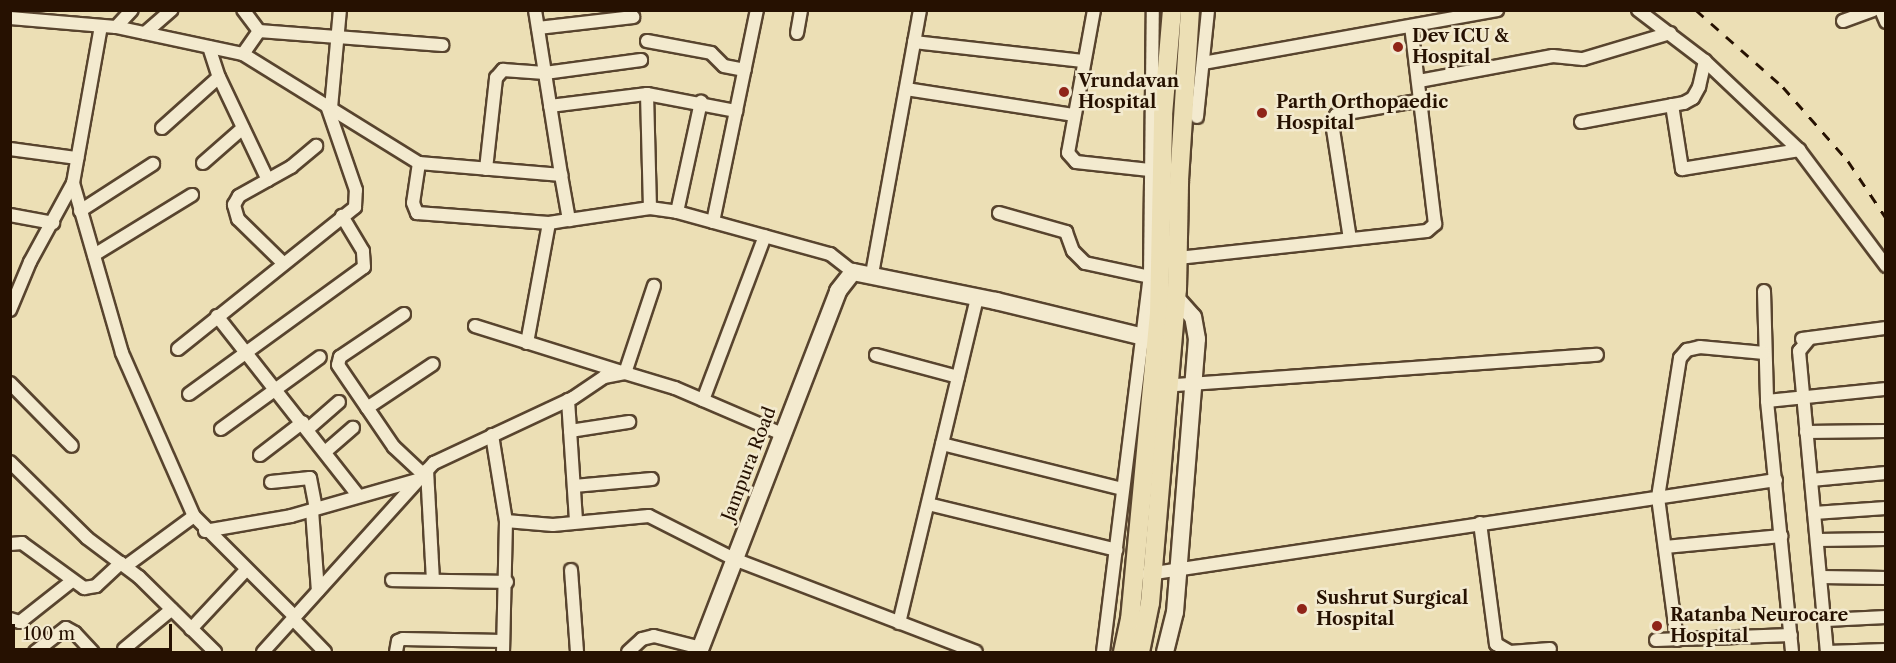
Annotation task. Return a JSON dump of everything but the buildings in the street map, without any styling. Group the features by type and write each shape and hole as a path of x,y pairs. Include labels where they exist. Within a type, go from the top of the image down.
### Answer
{"main road":[{"path":"1140,652 1144,574 1160,386 1157,341 1172,10"},
{"path":"1157,341 1177,299 1178,258 1164,176 1190,10"},
{"path":"1123,652 1144,574"}],"street":[{"path":"116,27 132,10"},
{"path":"146,33 171,10"},
{"path":"243,10 259,31 442,45"},
{"path":"178,350 217,316 355,207 356,190 329,107 339,37 340,10"},
{"path":"535,10 569,220"},
{"path":"713,222 757,10"},
{"path":"797,33 801,10"},
{"path":"872,274 920,10"},
{"path":"1094,10 1073,115 1068,153 1071,159 1164,176"},
{"path":"1103,652 1122,489 1157,341 1150,277 1164,176 1153,10"},
{"path":"1197,117 1208,10"},
{"path":"1203,63 1497,10"},
{"path":"1638,10 1705,61 1799,150 1886,266"},
{"path":"1843,21 1873,10"},
{"path":"1881,10 1886,22"},
{"path":"538,28 633,16"},
{"path":"10,18 116,27 243,54 419,163 561,175"},
{"path":"101,26 74,183 80,211 122,353 194,516 205,531 294,618 325,652"},
{"path":"1178,258 1427,231 1435,224 1422,100 1411,26"},
{"path":"243,54 259,31"},
{"path":"1419,81 1552,56 1583,59 1670,33"},
{"path":"647,41 711,53 724,66 745,70"},
{"path":"914,42 1083,61"},
{"path":"209,46 219,77 268,180"},
{"path":"486,169 496,78 503,70 545,73 640,60"},
{"path":"1581,122 1672,105 1693,98 1705,61"},
{"path":"162,128 219,77"},
{"path":"906,89 1073,115"},
{"path":"550,106 647,94 701,102 736,111"},
{"path":"647,94 650,208"},
{"path":"1350,239 1333,129 1336,115 1422,100"},
{"path":"677,212 701,102"},
{"path":"1672,105 1682,169 1799,150"},
{"path":"203,164 243,128"},
{"path":"283,263 234,212 239,196 268,180 316,146"},
{"path":"10,149 77,158"},
{"path":"419,163 413,203 417,213 549,223 650,208 677,212 830,254 853,272 977,297 1157,341"},
{"path":"80,211 153,164"},
{"path":"10,310 74,183"},
{"path":"94,255 192,195"},
{"path":"999,213 1066,232 1073,251 1085,263 1150,277"},
{"path":"10,215 52,223"},
{"path":"189,394 249,353 364,267 363,251 342,216"},
{"path":"527,343 549,223"},
{"path":"703,399 765,236"},
{"name":"Jampura Road","path":"700,650 780,433 838,291 853,272"},
{"path":"625,373 654,286"},
{"path":"1764,291 1767,401 1792,652"},
{"path":"899,623 977,297"},
{"path":"1165,652 1178,571 1194,384 1196,325 1177,299"},
{"path":"404,314 338,360 340,369 394,447 423,475 433,580"},
{"path":"217,316 278,389 358,495"},
{"path":"475,326 703,399 780,433"},
{"path":"1886,328 1806,338 1799,351 1826,620 1827,652 1886,650"},
{"path":"1677,640 1658,497 1683,353 1700,347 1764,353"},
{"path":"876,355 958,377"},
{"path":"1160,386 1597,355"},
{"path":"221,429 320,357"},
{"path":"367,408 433,364"},
{"path":"263,652 434,463 568,400 604,377 625,373"},
{"path":"10,383 72,446"},
{"path":"1767,401 1886,390"},
{"path":"568,400 576,522"},
{"path":"260,455 339,402"},
{"path":"570,431 629,422"},
{"path":"325,452 353,428"},
{"path":"1806,432 1886,430"},
{"path":"396,652 398,641 403,639 503,647 507,582 506,521 492,435"},
{"path":"942,444 1122,489"},
{"path":"10,462 87,538 124,565 172,609 211,651"},
{"path":"1811,480 1886,473"},
{"path":"205,531 314,509 423,475"},
{"path":"271,483 310,478 314,509 318,591"},
{"path":"574,486 652,479"},
{"path":"1144,574 1178,571 1480,523 1776,480"},
{"path":"928,504 1116,550"},
{"path":"1814,513 1886,508"},
{"path":"10,544 22,543 72,581 92,588 194,516"},
{"path":"506,521 542,525 649,516 734,559 976,652"},
{"path":"1480,523 1496,644 1510,652 1550,649"},
{"path":"1665,547 1781,536"},
{"path":"1817,540 1886,539"},
{"path":"191,629 246,570"},
{"path":"571,570 577,652"},
{"path":"1821,577 1886,578"},
{"path":"392,579 507,582"},
{"path":"10,619 20,622 72,581"},
{"path":"123,649 172,609"},
{"path":"1826,620 1886,617"},
{"path":"35,652 66,628 93,652"},
{"path":"1656,640 1791,635"},
{"path":"628,652 642,639 654,636 700,650"}],"railway":[{"path":"1696,10 1783,87 1848,161 1886,218"}],"place":[{"name":"Dev ICU & Hospital","path":"1398,47"},
{"name":"Vrundavan Hospital","path":"1064,92"},
{"name":"Parth Orthopaedic Hospital","path":"1262,113"},
{"name":"Sushrut Surgical Hospital","path":"1302,609"},
{"name":"Ratanba Neurocare Hospital","path":"1657,626"}]}
